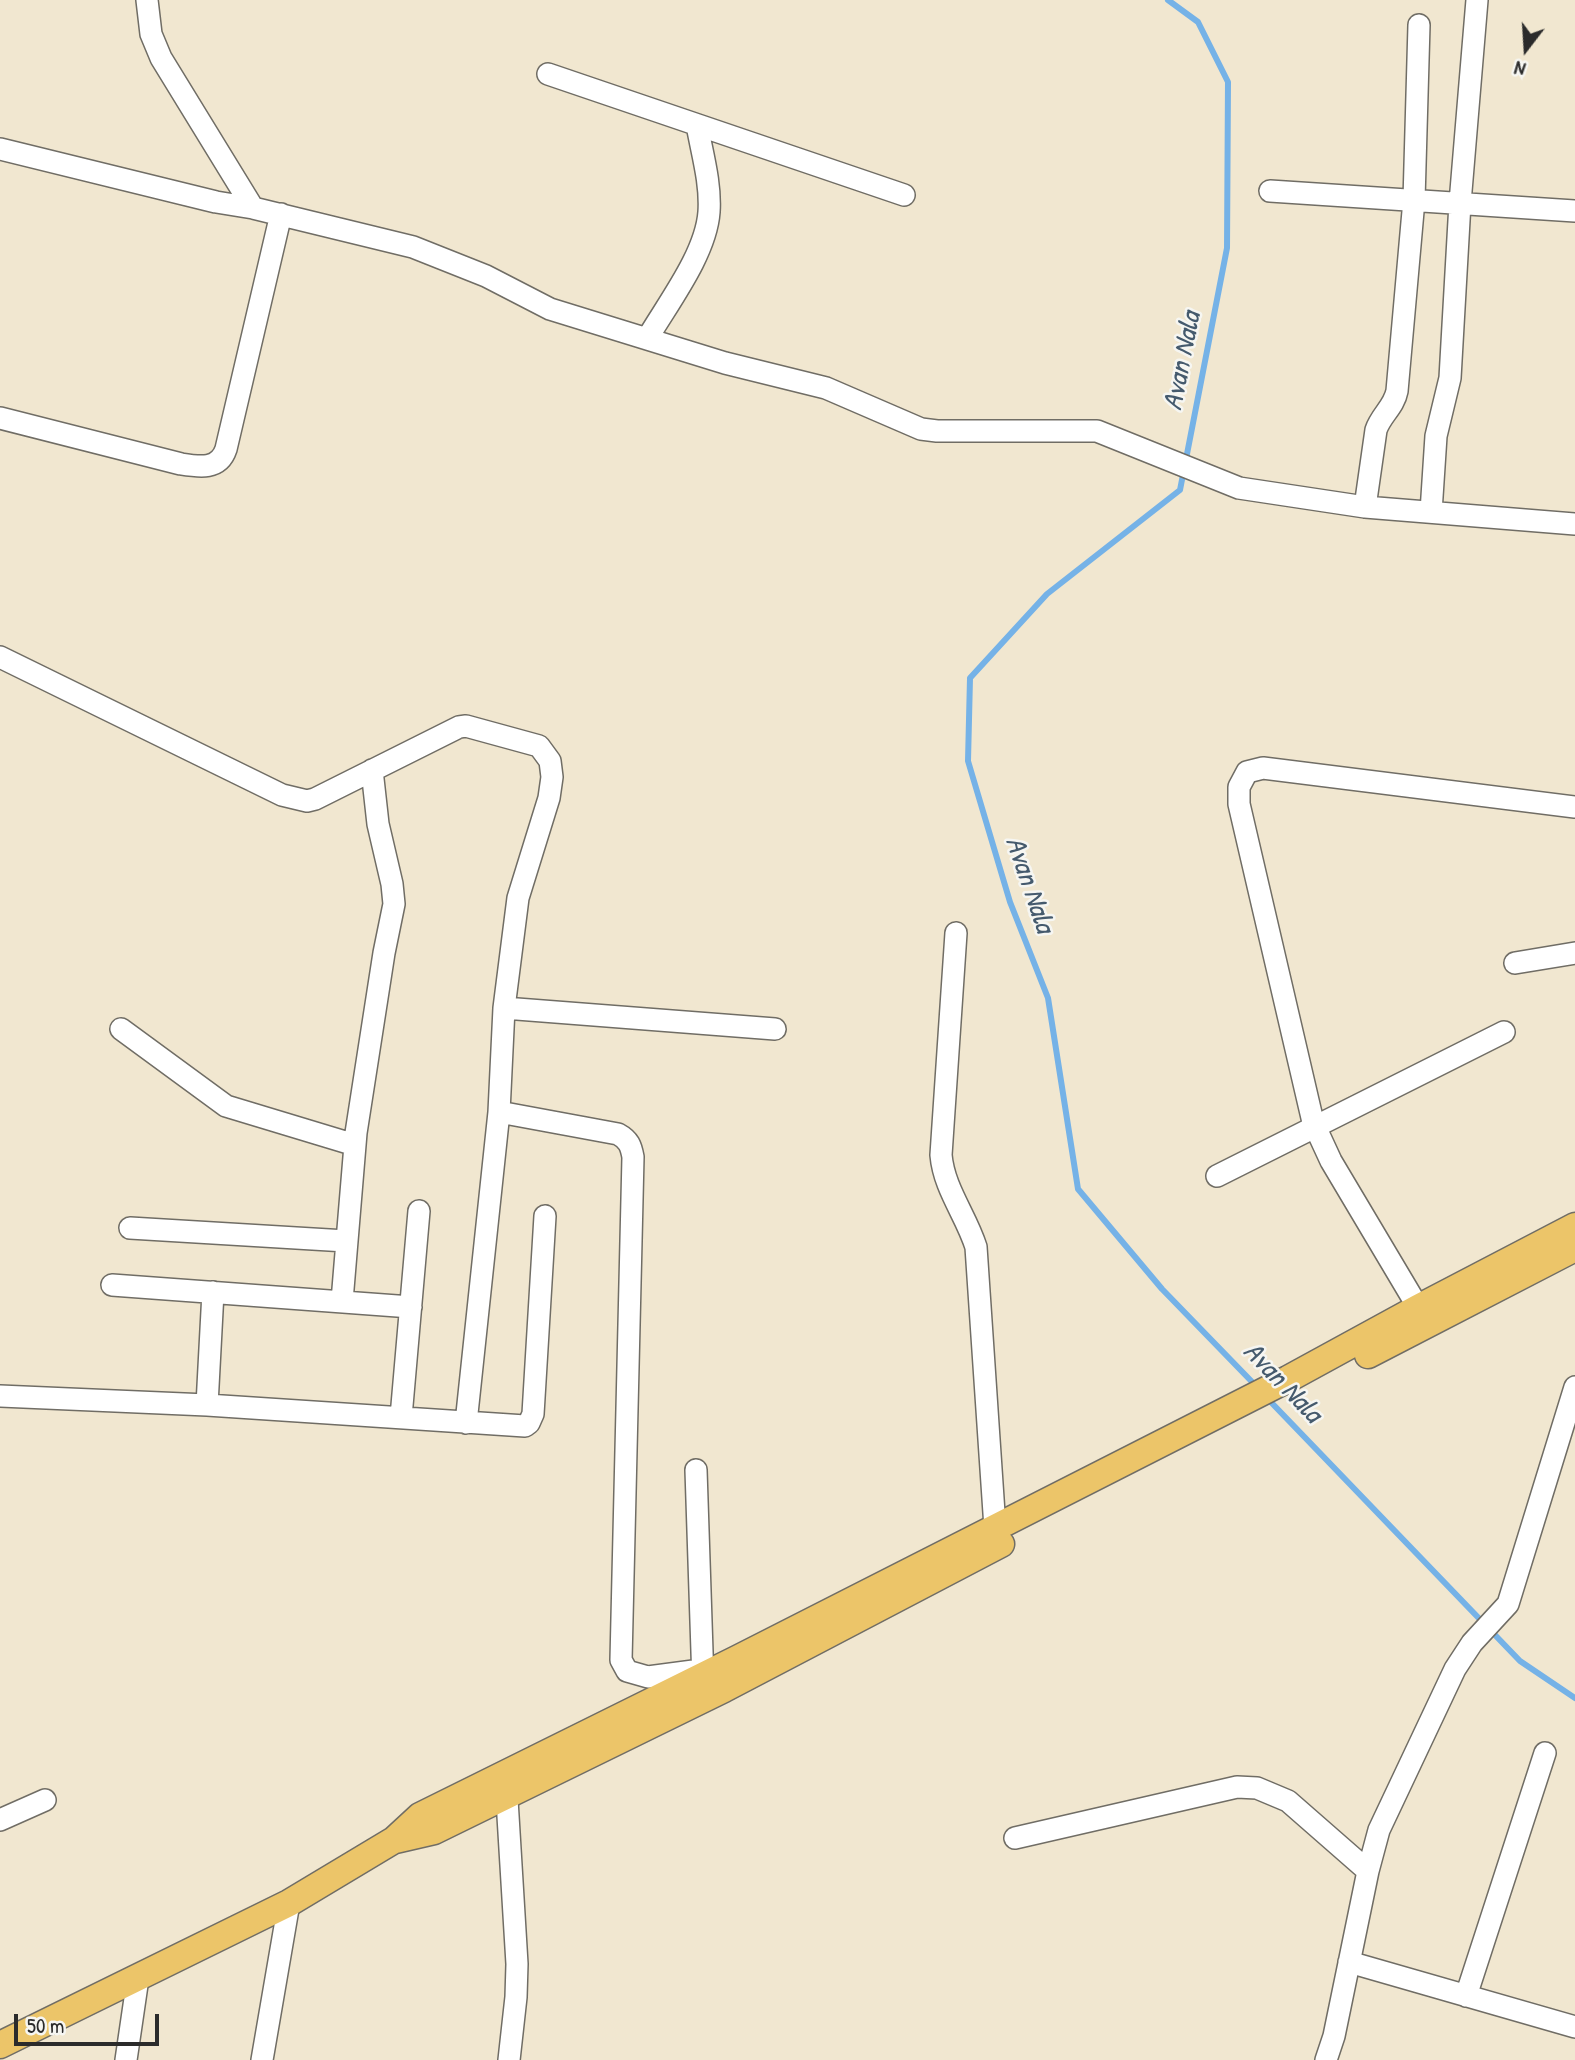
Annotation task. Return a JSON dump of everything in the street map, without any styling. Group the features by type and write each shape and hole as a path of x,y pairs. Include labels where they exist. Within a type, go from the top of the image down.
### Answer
{"main road":[{"path":"703,1681 1292,1386 1423,1316 1575,1226"},
{"path":"1423,1316 1575,1248"},
{"path":"0,2045 289,1903 394,1840 434,1831 506,1784 995,1528 1205,1429"}],"street":[{"path":"147,0 151,34 161,58 253,208"},
{"path":"1431,512 1436,436 1450,378 1476,0"},
{"path":"1365,506 1378,422 1392,406 1397,391 1414,200 1419,25"},
{"path":"548,74 904,195"},
{"path":"647,339 695,257 709,214 709,195 697,125"},
{"path":"0,149 413,247 477,272 550,309 724,363 826,388 921,429 1097,431 1239,488 1365,506 1575,524"},
{"path":"1270,191 1575,211"},
{"path":"0,418 197,467 214,465 223,459 282,215"},
{"path":"0,657 295,799 316,799 459,727 466,726 528,741 539,746 550,761 552,777 549,799 518,898 504,1008 499,1112 466,1423"},
{"path":"1423,1316 1331,1161 1316,1128 1306,1098 1239,804 1239,787 1247,772 1263,768 1575,807"},
{"path":"342,1301 355,1145 394,904 378,824 372,770"},
{"path":"956,933 941,1155 946,1184 976,1247 995,1528"},
{"path":"1515,963 1575,953"},
{"path":"504,1008 775,1029"},
{"path":"121,1029 226,1106 355,1145"},
{"path":"1217,1176 1504,1032"},
{"path":"499,1112 618,1134 626,1138 631,1147 633,1157 621,1660 627,1671 648,1678 703,1681 696,1470"},
{"path":"401,1417 419,1211"},
{"path":"0,1396 207,1405 525,1426 533,1414 545,1216"},
{"path":"130,1228 346,1241"},
{"path":"112,1285 411,1307"},
{"path":"207,1405 213,1292"},
{"path":"1326,2060 1334,2036 1379,1830 1455,1669 1472,1643 1500,1616 1508,1604 1575,1387"},
{"path":"1466,1996 1545,1753"},
{"path":"506,1784 517,1964 509,2060"},
{"path":"1015,1838 1237,1787 1257,1788 1275,1793 1288,1801 1368,1871"},
{"path":"0,1820 45,1800"},
{"path":"262,2060 289,1903"},
{"path":"1349,1962 1575,2026"},
{"path":"127,2060 138,1979"}],"waterway":[{"name":"Avan Nala","path":"1168,0 1198,22 1228,82 1227,248 1180,490 1047,594 970,678 968,761 1010,902 1048,998 1078,1189 1162,1289 1257,1387"},
{"name":"Avan Nala","path":"1266,1397 1520,1661 1575,1698"}]}
